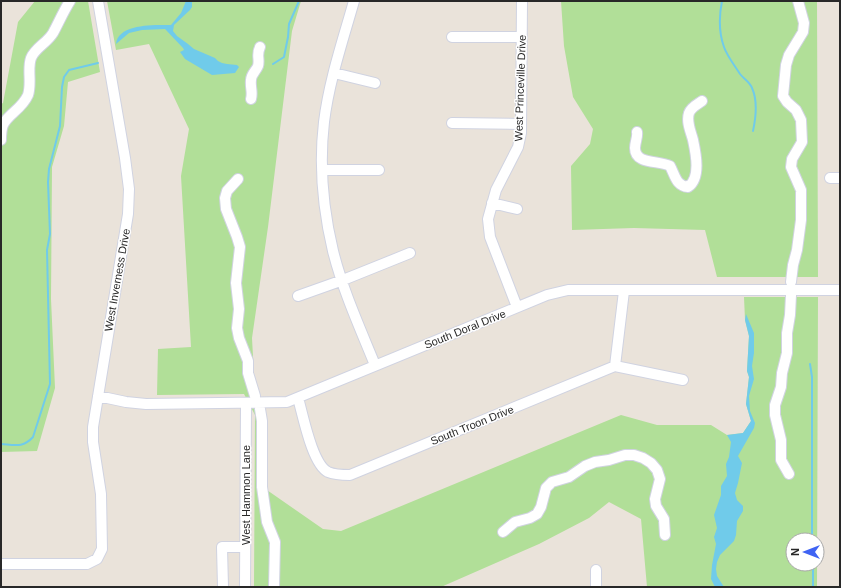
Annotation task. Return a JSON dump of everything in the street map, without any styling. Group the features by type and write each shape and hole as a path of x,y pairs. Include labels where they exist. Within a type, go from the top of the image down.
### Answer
{"street":[{"path":"1,140 2,126 7,119 22,106 28,95 31,60 35,51 53,34 62,12 70,1"},
{"name":"West Inverness Drive","path":"1,564 87,564 97,559 102,550 101,494 92,427 128,214 129,189 98,1"},
{"path":"354,1 334,73 324,121 322,170 326,218 334,252 375,365"},
{"name":"West Princeville Drive","path":"517,307 490,237 488,219 496,190 518,147 521,133 522,1"},
{"path":"791,282 793,265 798,250 801,220 801,190 791,167 792,159 802,142 802,135 801,120 796,110 783,96 786,65 789,55 803,32 804,23 798,1"},
{"path":"452,37 521,37"},
{"path":"251,99 253,94 250,82 251,77 258,66 257,52 260,47"},
{"path":"334,73 375,83"},
{"path":"637,132 635,148 636,153 640,158 646,161 664,163 670,166 677,183 682,187 688,187 694,180 696,169 694,141 688,123 688,114 702,100"},
{"path":"452,123 521,124"},
{"path":"322,170 379,170"},
{"path":"238,179 227,191 225,198 226,209 240,247 236,283 239,309 237,328 248,362 248,373 255,396"},
{"path":"492,203 517,209"},
{"path":"298,296 343,280 410,252"},
{"name":"South Doral Drive","path":"98,396 126,402 146,404 287,402 547,295 568,290 840,290"},
{"path":"624,291 615,366 684,380"},
{"path":"789,474 781,460 781,440 775,415 775,405 781,387 782,373 787,353 787,333 791,295"},
{"name":"South Troon Drive","path":"298,398 315,457 320,466 327,472 337,475 350,475 615,366"},
{"name":"West Hammon Lane","path":"245,587 246,403"},
{"path":"260,409 262,421 262,487 267,522 275,542 274,587"},
{"path":"503,532 515,522 530,518 537,514 542,507 546,488 552,482 568,477 585,466 595,462 609,460 625,455 634,455 651,463 657,470 660,479 655,499 656,506 664,519 665,535"},
{"path":"223,587 222,547 245,547"},
{"path":"596,570 596,587"}],"green space":[{"path":"35,1 88,1 100,72 68,82 64,126 52,167 51,299 55,388 37,451 1,452 1,104 3,103 18,22"},
{"path":"107,1 301,1 292,31 268,227 252,338 255,394 264,488 323,529 341,531 621,415 657,425 711,425 727,435 743,433 751,421 746,404 749,377 747,371 749,336 745,320 744,297 818,297 817,532 785,532 785,572 817,572 817,587 647,587 641,519 609,502 589,518 539,544 441,587 254,587 255,415 244,394 157,395 158,349 191,347 181,176 189,129 149,44 116,50"},
{"path":"561,1 817,1 818,277 717,277 705,230 634,228 572,230 571,166 590,144 593,129 573,97 564,46"}],"water":[{"path":"186,1 192,1 192,7 174,25 173,31 194,49 215,58 222,63 237,65 239,67 235,73 212,75 185,59 180,52 184,50 183,48 165,29 142,30 129,33 116,44 118,37 123,32 130,29 148,25 171,25 181,13"},
{"path":"746,314 754,333 754,353 752,366 754,379 749,396 750,411 755,423 754,428 738,456 742,463 735,493 737,500 743,506 743,511 737,521 734,541 720,555 717,562 717,576 724,587 715,587 711,579 716,544 714,537 717,528 714,515 721,495 721,486 727,476 726,464 729,457 731,442 727,435 743,433 751,421 746,404 749,377 747,371 749,336 745,320"}],"waterway":[{"path":"273,64 284,57 289,24 299,1"},
{"path":"722,1 720,24 724,47 740,74 750,84 754,93 756,109 753,131"},
{"path":"1,444 22,444 26,443 33,437 50,384 47,250 50,234 49,169 60,126 64,77 69,70 98,63"},
{"path":"810,364 812,377 812,532"},
{"path":"813,572 813,587"}]}
